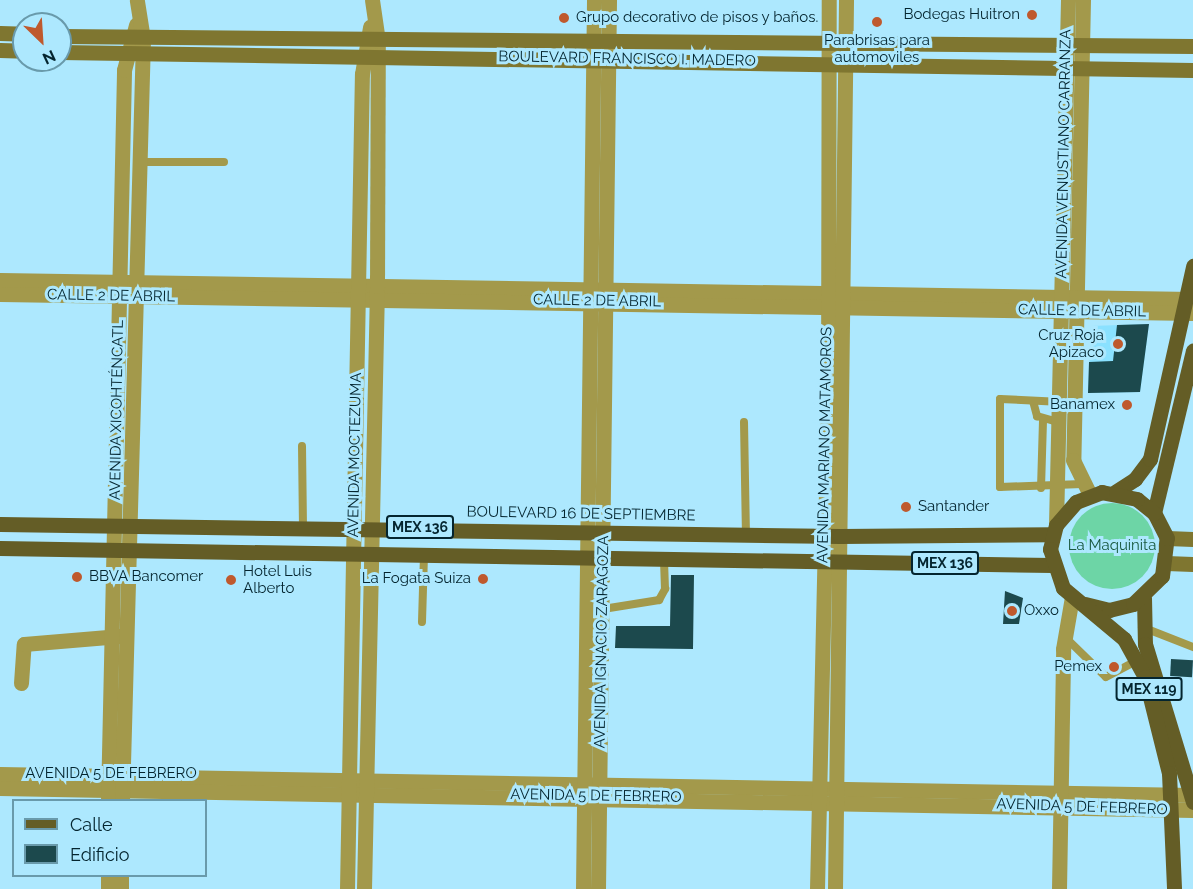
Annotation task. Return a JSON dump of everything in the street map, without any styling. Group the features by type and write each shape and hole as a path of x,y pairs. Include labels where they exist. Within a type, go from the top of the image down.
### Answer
{"main road":[{"name":"BOULEVARD FRANCISCO I. MADERO","path":"72,38 135,47"},
{"name":"BOULEVARD FRANCISCO I. MADERO","path":"371,49 602,39 1193,46"},
{"name":"BOULEVARD FRANCISCO I. MADERO","path":"72,51 135,47 371,49 600,58 1193,70"},
{"path":"1115,492 1134,479 1150,459 1188,306 1193,266"},
{"path":"1154,513 1193,351"},
{"path":"1086,489 1115,492 1137,499 1154,513 1167,538 1166,563 1144,598 1109,610 1078,601 1052,565 1054,529 1086,489"},
{"name":"BOULEVARD 16 DE SEPTIEMBRE","path":"0,524 303,525 595,533 832,536 1054,529"},
{"path":"1167,538 1193,539"},
{"name":"MEX 136","path":"0,548 424,556 595,555 1052,565"},
{"path":"1166,563 1193,564"},
{"name":"MEX 119","path":"1144,598 1143,658 1170,794 1174,889"},
{"name":"MEX 119","path":"1078,601 1108,622 1143,658 1193,800"}],"street":[{"name":"AVENIDA XICOHTÉNCATL","path":"115,787 119,636 129,549 122,524 130,136 138,22 137,0"},
{"name":"AVENIDA MOCTEZUMA","path":"361,636 353,554 354,447 366,345 377,293 369,232 372,0"},
{"name":"AVENIDA IGNACIO ZARAGOZA","path":"594,0 602,39"},
{"name":"AVENIDA IGNACIO ZARAGOZA","path":"598,889 592,791 593,708 587,642 595,555 590,295 591,195 600,58 609,0"},
{"name":"AVENIDA MARIANO MATAMOROS","path":"817,889 818,793 828,637 830,560 844,413 828,215 829,0"},
{"name":"AVENIDA MARIANO MATAMOROS","path":"832,536 828,413 835,297 844,216 846,0"},
{"name":"AVENIDA VENUSTIANO CARRANZA","path":"1068,0 1062,191 1074,402 1073,460 1086,489"},
{"name":"AVENIDA VENUSTIANO CARRANZA","path":"1054,529 1057,488 1051,421 1058,402 1069,305 1078,190 1083,0"},
{"name":"AVENIDA IGNACIO ZARAGOZA","path":"595,533 606,295 607,194 600,58"},
{"name":"AVENIDA XICOHTÉNCATL","path":"128,212 136,162 130,136"},
{"path":"828,145 845,146"},
{"path":"1062,191 1078,190"},
{"path":"591,195 607,194"},
{"path":"828,215 844,216"},
{"name":"AVENIDA MOCTEZUMA","path":"364,889 365,789 359,708 361,636 371,555 372,526 366,345 358,293 369,232"},
{"name":"CALLE 2 DE ABRIL","path":"0,280 24,288"},
{"name":"CALLE 2 DE ABRIL","path":"0,294 24,288 127,289 835,297 1069,305 1188,306"},
{"path":"828,413 844,413"},
{"path":"354,447 371,448"},
{"name":"AVENIDA XICOHTÉNCATL","path":"119,636 113,549 122,524"},
{"name":"AVENIDA IGNACIO ZARAGOZA","path":"593,708 603,641 603,609 595,555"},
{"path":"1059,889 1065,637 1078,601"},
{"path":"21,683 24,644 119,636"},
{"name":"AVENIDA MARIANO MATAMOROS","path":"828,637 837,793 835,889"},
{"path":"587,642 603,641"},
{"name":"AVENIDA MOCTEZUMA","path":"347,889 346,787 359,708"},
{"name":"AVENIDA 5 DE FEBRERO","path":"0,774 35,781 204,791 274,784"},
{"path":"204,791 205,775"},
{"name":"AVENIDA 5 DE FEBRERO","path":"115,787 205,775 274,784 365,789 440,786 592,791 1061,796 1170,794 1193,800"},
{"name":"AVENIDA 5 DE FEBRERO","path":"0,788 35,781"},
{"name":"AVENIDA IGNACIO ZARAGOZA","path":"583,889 592,791"},
{"name":"AVENIDA 5 DE FEBRERO","path":"1061,796 1172,811 1193,800"},
{"path":"347,867 365,868"}],"lane":[{"path":"136,162 224,162"},
{"path":"1074,402 1000,399 1000,487 1086,489"},
{"path":"1033,401 1034,411 1051,421 1041,488"},
{"path":"744,422 747,535"},
{"path":"302,446 303,525"},
{"path":"422,622 424,556"},
{"path":"603,609 659,600 665,589 664,557"},
{"path":"1142,627 1193,647"},
{"path":"1065,637 1106,677 1143,658"}],"shaded area":[{"name":"Cruz Roja Apizaco","path":"1149,324 1140,392 1088,393 1091,326"}],"green space":[{"name":"La Maquinita","path":"1104,503 1120,503 1143,515 1152,529 1155,546 1152,563 1143,577 1120,589 1104,589 1088,582 1076,570 1069,554 1069,538 1076,522 1088,510"}],"building":[{"name":"Cruz Roja Apizaco","path":"1149,324 1140,392 1088,393 1089,362 1113,361 1117,325"},
{"path":"671,575 694,575 693,649 615,648 616,626 670,626"},
{"name":"Oxxo","path":"1005,591 1023,598 1019,624 1003,624"},
{"path":"1171,659 1193,660 1192,677 1170,676"}],"place":[{"name":"Bodegas Huitron","path":"1032,15"},
{"name":"Grupo decorativo de pisos y baños.","path":"564,18"},
{"name":"Parabrisas para automoviles","path":"877,22"},
{"name":"Cruz Roja Apizaco","path":"1118,344"},
{"name":"Banamex","path":"1127,405"},
{"name":"Santander","path":"906,507"},
{"name":"BBVA Bancomer","path":"77,577"},
{"name":"La Fogata Suiza","path":"483,579"},
{"name":"Hotel Luis Alberto","path":"231,580"},
{"name":"Oxxo","path":"1012,611"},
{"name":"Pemex","path":"1114,667"}]}
